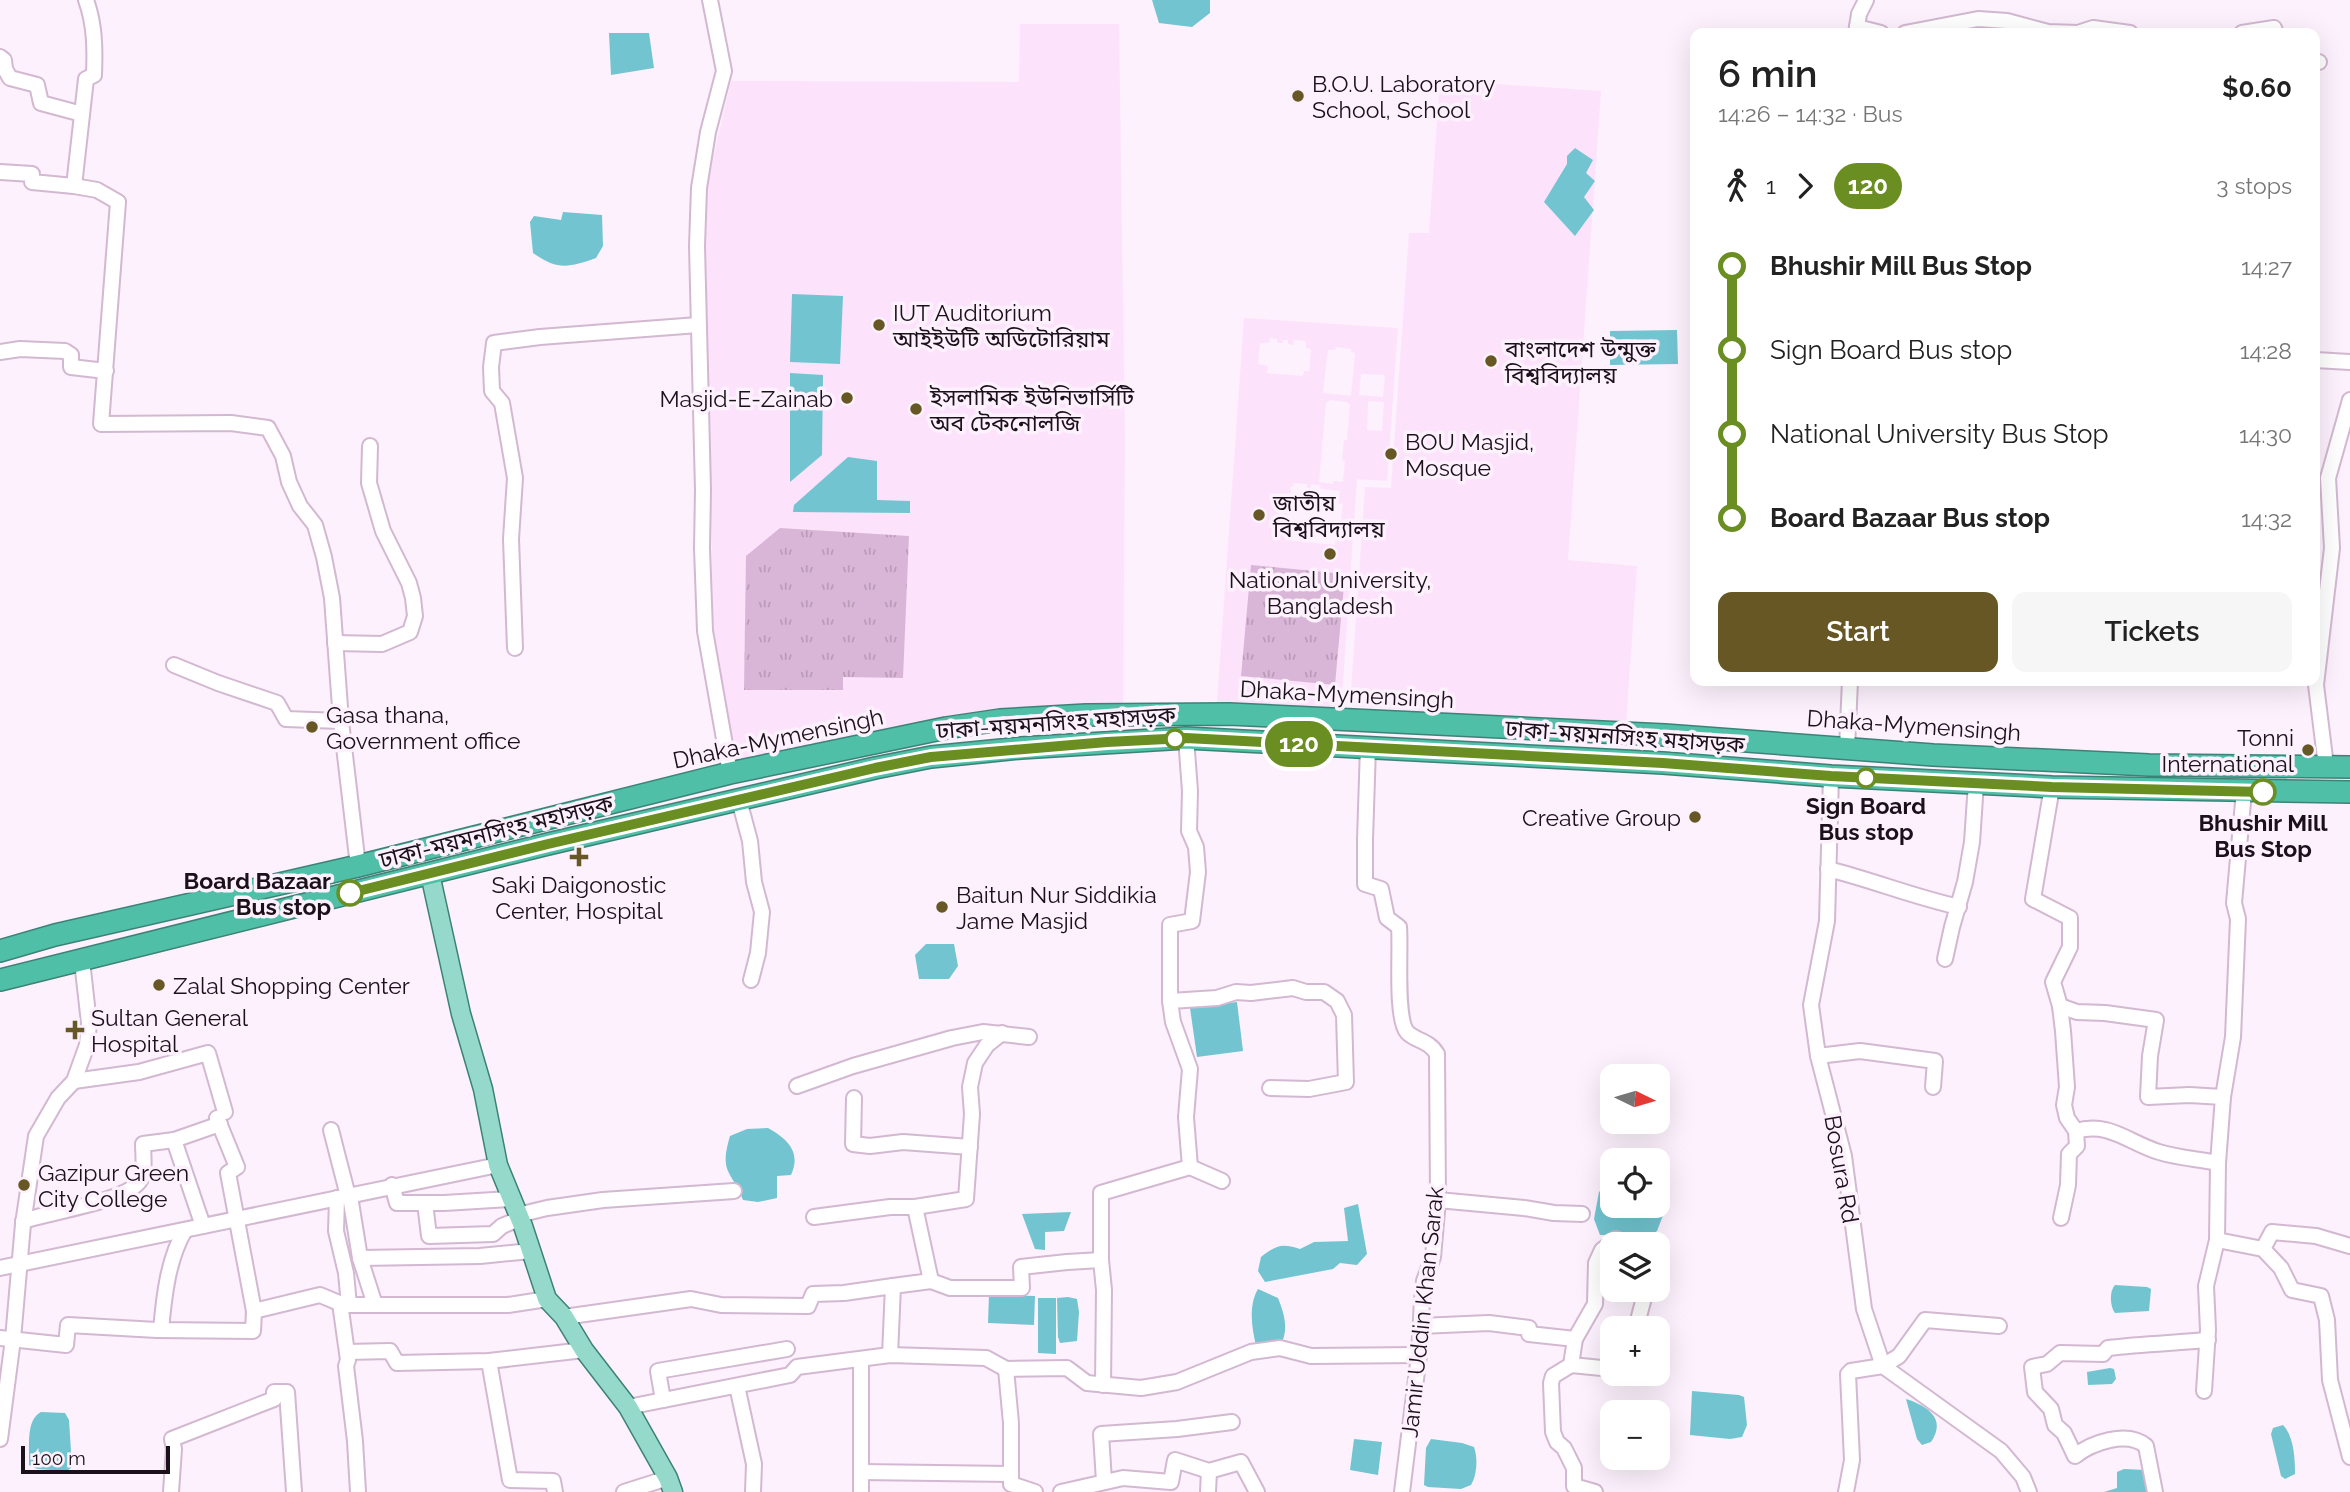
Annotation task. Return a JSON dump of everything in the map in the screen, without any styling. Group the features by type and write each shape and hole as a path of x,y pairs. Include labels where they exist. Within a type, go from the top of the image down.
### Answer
{"highway":[{"name":"Dhaka-Mymensingh","path":"358,866 730,773 946,728 1000,720 1086,715 1229,713 1665,735 1933,755 2149,765 2350,766"},
{"name":"ঢাকা-ময়মনসিংহ মহাসড়ক","path":"0,980 739,800 931,757 1033,747 1186,738 2052,787 2350,792"},
{"name":"ঢাকা-ময়মনসিংহ মহাসড়ক","path":"0,951 55,935 358,866"}],"main road":[{"path":"430,874 461,1014 483,1089 498,1165 547,1299 564,1317 584,1350 628,1407 671,1485"}],"street":[{"path":"74,186 86,79 93,75 95,48 92,17 86,0"},
{"path":"710,0 724,71 708,132 699,188 698,325 704,490 702,548 705,631 730,773"},
{"path":"1856,28 1859,13 1866,0"},
{"path":"1931,28 1978,19 2007,21 2033,28"},
{"path":"0,57 4,60 10,78 37,85 41,103 82,114"},
{"path":"0,172 32,174 32,182 46,185 97,190 118,202 100,424 231,422 268,428 283,456 289,482 300,506 315,525 332,598 341,721 358,866"},
{"path":"515,648 511,539 515,478 502,403 492,391 494,343 698,325"},
{"path":"0,352 20,349 65,351 71,355 71,368 106,372"},
{"path":"2320,360 2350,362"},
{"path":"2320,651 2332,548 2322,508 2350,400"},
{"path":"335,643 382,644 410,632 415,616 410,583 383,531 369,483 370,446"},
{"path":"174,665 277,703 286,719 341,721"},
{"path":"1847,748 1850,686"},
{"path":"2316,686 2326,766"},
{"path":"1186,738 1191,791 1189,831 1196,848 1198,872 1192,921 1170,925 1170,1001 1173,1021 1190,1069 1186,1117 1190,1167"},
{"name":"Jamir Uddin Khan Sarak","path":"1368,747 1365,881 1368,887 1381,889 1387,918 1399,928 1401,1003 1405,1029 1408,1034 1433,1047 1437,1054 1438,1200 1433,1257 1424,1281 1419,1354 1402,1492"},
{"name":"Bosura Rd","path":"1831,776 1827,920 1811,1005 1818,1056 1844,1157 1864,1309 1883,1366"},
{"path":"1945,959 1965,882 1972,842 1976,783"},
{"path":"2052,787 2033,899 2070,918 2070,947 2053,982 2060,1006 2067,1087 2064,1105 2067,1118 2076,1131 2077,1146 2068,1154 2068,1185 2061,1218"},
{"path":"2204,1391 2208,1339 2206,1286 2217,1240 2218,1163 2223,1097 2233,1037 2238,919 2234,903 2245,792"},
{"path":"739,800 750,841 754,882 762,912 758,953 751,980"},
{"path":"1828,869 1959,907"},
{"path":"0,1438 6,1338 20,1265 23,1221 36,1136 58,1098 74,1081 87,1045 89,1023 80,960"},
{"path":"1170,1001 1293,988 1306,992 1324,992 1337,1001 1344,1016 1346,1082 1309,1089 1270,1088"},
{"path":"2060,1006 2077,1012 2156,1020 2150,1056 2148,1097 2223,1097"},
{"path":"797,1086 853,1066 952,1038 982,1032 1029,1037"},
{"path":"814,1217 966,1199 972,1114 970,1087 975,1063 987,1045 1002,1033"},
{"path":"1818,1056 1860,1051 1935,1061 1933,1087"},
{"path":"6,1338 66,1345 68,1325 253,1331 254,1311 228,1173 237,1167 221,1118 208,1053 139,1072 74,1081"},
{"path":"854,1098 853,1144 870,1146 903,1142 970,1147"},
{"path":"23,1221 93,1203 130,1189 142,1176 143,1144 174,1140 221,1118"},
{"path":"2076,1131 2087,1128 2113,1131 2142,1147 2218,1163"},
{"path":"331,1130 360,1258 375,1305"},
{"path":"174,1140 203,1226"},
{"path":"0,1268 498,1165"},
{"path":"1103,1385 1101,1193 1190,1167 1222,1181"},
{"path":"392,1185 397,1203 516,1211 603,1200 734,1191"},
{"path":"345,1197 336,1231 346,1273 344,1304 348,1360 345,1366 355,1441 358,1492"},
{"path":"1438,1200 1582,1214"},
{"path":"425,1203 429,1236 493,1234 516,1211"},
{"path":"915,1207 931,1282"},
{"path":"161,1330 163,1302 174,1252 184,1230"},
{"path":"2263,1249 2272,1232 2316,1236 2350,1246"},
{"path":"2217,1240 2263,1249 2281,1268 2292,1290 2320,1296 2327,1320 2329,1380 2350,1457"},
{"path":"360,1258 480,1256 531,1251"},
{"path":"1571,1366 1575,1339 1594,1304 1596,1264 1600,1255"},
{"path":"564,1317 691,1299 721,1305 808,1306 813,1294 845,1293 931,1282 950,1288 1022,1288 1021,1267 1101,1260"},
{"path":"890,1355 893,1286"},
{"path":"254,1311 320,1296 344,1304 375,1305 508,1305 547,1299"},
{"path":"1846,1492 1852,1460 1848,1374 1851,1371 1883,1366 1904,1352 1925,1320 1999,1326"},
{"path":"1420,1326 1489,1323 1529,1328 1529,1334 1575,1339"},
{"path":"2155,1492 2146,1446 2139,1441 2113,1440 2096,1444 2075,1456 2064,1433 2055,1425 2051,1409 2035,1392 2032,1367 2047,1364 2060,1353 2103,1354 2108,1348 2208,1339"},
{"path":"628,1407 790,1375 797,1367 890,1355 986,1358 1006,1369 1068,1368 1087,1383 1142,1388 1177,1382 1251,1352 1280,1348 1311,1356 1419,1354"},
{"path":"663,1400 658,1371 787,1349"},
{"path":"347,1352 390,1350 397,1363 489,1361 584,1350"},
{"path":"861,1359 861,1492"},
{"path":"489,1361 509,1480 553,1481 555,1492"},
{"path":"1595,1492 1574,1486 1574,1468 1553,1432 1551,1383 1553,1376 1571,1366 1600,1368"},
{"path":"1883,1366 2001,1451 2023,1476 2029,1492"},
{"path":"1006,1369 1013,1484"},
{"path":"737,1385 754,1464 753,1492"},
{"path":"171,1492 174,1449 172,1439 274,1399 274,1392 287,1392 295,1492"},
{"path":"1104,1482 1101,1434 1232,1422"},
{"path":"1061,1492 1123,1478 1171,1482 1175,1460 1209,1471 1241,1462 1257,1492"},
{"path":"1208,1492 1209,1471"},
{"path":"861,1472 1013,1484 1035,1492"},
{"path":"624,1492 671,1485"}],"shaded area":[{"name":"ইসলামিক ইউনিভার্সিটি অব টেকনোলজি","path":"1020,24 1119,24 1125,442 1123,708 733,766 721,701 713,630 710,454 704,377 702,221 711,167 731,81 1019,82"},
{"name":"বাংলাদেশ উন্মুক্ত বিশ্ববিদ্যালয়","path":"1440,80 1601,91 1568,560 1637,566 1626,725 1350,706 1365,487 1391,488 1409,233 1429,233"},
{"name":"জাতীয় বিশ্ববিদ্যালয়","path":"1244,318 1398,328 1387,481 1357,479 1341,711 1217,702","holes":["1270,338 1277,339 1277,343 1288,340 1288,344 1293,345 1294,340 1306,341 1306,348 1311,349 1309,371 1304,371 1303,376 1267,373 1268,366 1258,364 1260,343 1269,343","1336,347 1351,349 1351,352 1355,353 1351,396 1323,393 1328,350 1335,350","1361,374 1385,375 1383,397 1359,395","1330,400 1347,402 1350,405 1342,460 1345,461 1343,482 1319,482 1326,403","1368,401 1384,402 1382,431 1367,430","1294,483 1307,484 1307,488 1311,488 1311,484 1320,485 1321,489 1340,491 1338,503 1343,504 1335,545 1285,540 1291,487"]}],"green space":[{"path":"780,528 909,536 903,678 843,677 843,690 744,690 746,556"},
{"path":"1251,565 1345,574 1335,685 1241,676"}],"water":[{"path":"1152,0 1210,0 1210,13 1192,27 1159,23"},
{"path":"609,33 649,33 654,68 611,75"},
{"path":"1575,148 1593,160 1586,173 1595,181 1584,197 1594,210 1575,236 1544,202 1567,164 1567,156"},
{"path":"563,212 602,215 603,246 596,258 563,266 533,253 530,222 534,216 561,220"},
{"path":"792,294 843,296 840,364 790,362"},
{"path":"1677,330 1678,364 1610,365 1610,331"},
{"path":"790,373 823,375 822,455 790,482"},
{"path":"848,457 877,461 877,500 910,501 910,513 793,512 794,505"},
{"path":"926,944 954,944 958,966 949,979 919,979 915,955"},
{"path":"1237,1002 1243,1051 1197,1057 1190,1008"},
{"path":"768,1128 781,1136 793,1152 795,1159 791,1175 777,1176 777,1198 758,1202 743,1200 726,1165 730,1136 747,1129"},
{"path":"1599,1192 1600,1218 1662,1218 1657,1231 1600,1232 1600,1235 1594,1219"},
{"path":"1358,1204 1367,1254 1357,1265 1340,1263 1333,1269 1265,1282 1258,1271 1261,1257 1275,1248 1288,1246 1300,1249 1314,1242 1348,1241 1344,1208"},
{"path":"1071,1212 1064,1231 1045,1232 1045,1250 1035,1249 1022,1214"},
{"path":"2115,1285 2151,1289 2149,1311 2115,1313 2111,1299"},
{"path":"1258,1289 1278,1298 1285,1327 1281,1344 1256,1346 1252,1310"},
{"path":"989,1295 1035,1296 1034,1325 988,1323"},
{"path":"1038,1298 1056,1298 1056,1354 1038,1353"},
{"path":"1057,1298 1077,1299 1077,1341 1060,1343"},
{"path":"2114,1369 2116,1379 2112,1384 2088,1385 2087,1372"},
{"path":"1692,1391 1744,1397 1747,1425 1742,1437 1730,1439 1690,1435"},
{"path":"1906,1399 1927,1409 1936,1420 1937,1426 1931,1442 1922,1445 1917,1439"},
{"path":"41,1412 65,1413 69,1420 72,1467 67,1471 37,1469 29,1465 30,1428"},
{"path":"2283,1425 2292,1441 2295,1468 2295,1474 2285,1479 2281,1476 2271,1434 2273,1428"},
{"path":"1354,1439 1382,1442 1378,1475 1350,1470"},
{"path":"1431,1439 1474,1447 1476,1466 1471,1485 1461,1489 1424,1485 1426,1448"},
{"path":"2124,1469 2145,1470 2151,1492 2104,1492 2117,1488 2117,1472"}],"bus line":[{"name":"120","path":"350,893 875,768 931,757 1107,742 1186,738 1663,763 1831,776 2158,791 2263,792"}],"place":[{"name":"B.O.U. Laboratory School, School","path":"1298,96"},
{"name":"IUT Auditorium আইইউটি অডিটোরিয়াম","path":"879,325"},
{"name":"বাংলাদেশ উন্মুক্ত বিশ্ববিদ্যালয়","path":"1491,361"},
{"name":"Masjid-E-Zainab","path":"847,398"},
{"name":"ইসলামিক ইউনিভার্সিটি অব টেকনোলজি","path":"916,409"},
{"name":"BOU Masjid, Mosque","path":"1391,454"},
{"name":"জাতীয় বিশ্ববিদ্যালয়","path":"1259,515"},
{"name":"National University, Bangladesh","path":"1330,554"},
{"name":"Gasa thana, Government office","path":"312,727"},
{"name":"Tonni International","path":"2308,750"},
{"name":"Sign Board Bus stop","path":"1866,778"},
{"name":"Bhushir Mill Bus Stop","path":"2263,792"},
{"name":"Creative Group","path":"1695,817"},
{"name":"Saki Daigonostic Center, Hospital","path":"579,857"},
{"name":"Board Bazaar Bus stop","path":"350,893"},
{"name":"Baitun Nur Siddikia Jame Masjid","path":"942,907"},
{"name":"Zalal Shopping Center","path":"159,985"},
{"name":"Sultan General Hospital","path":"75,1030"},
{"name":"Gazipur Green City College","path":"24,1185"}]}
